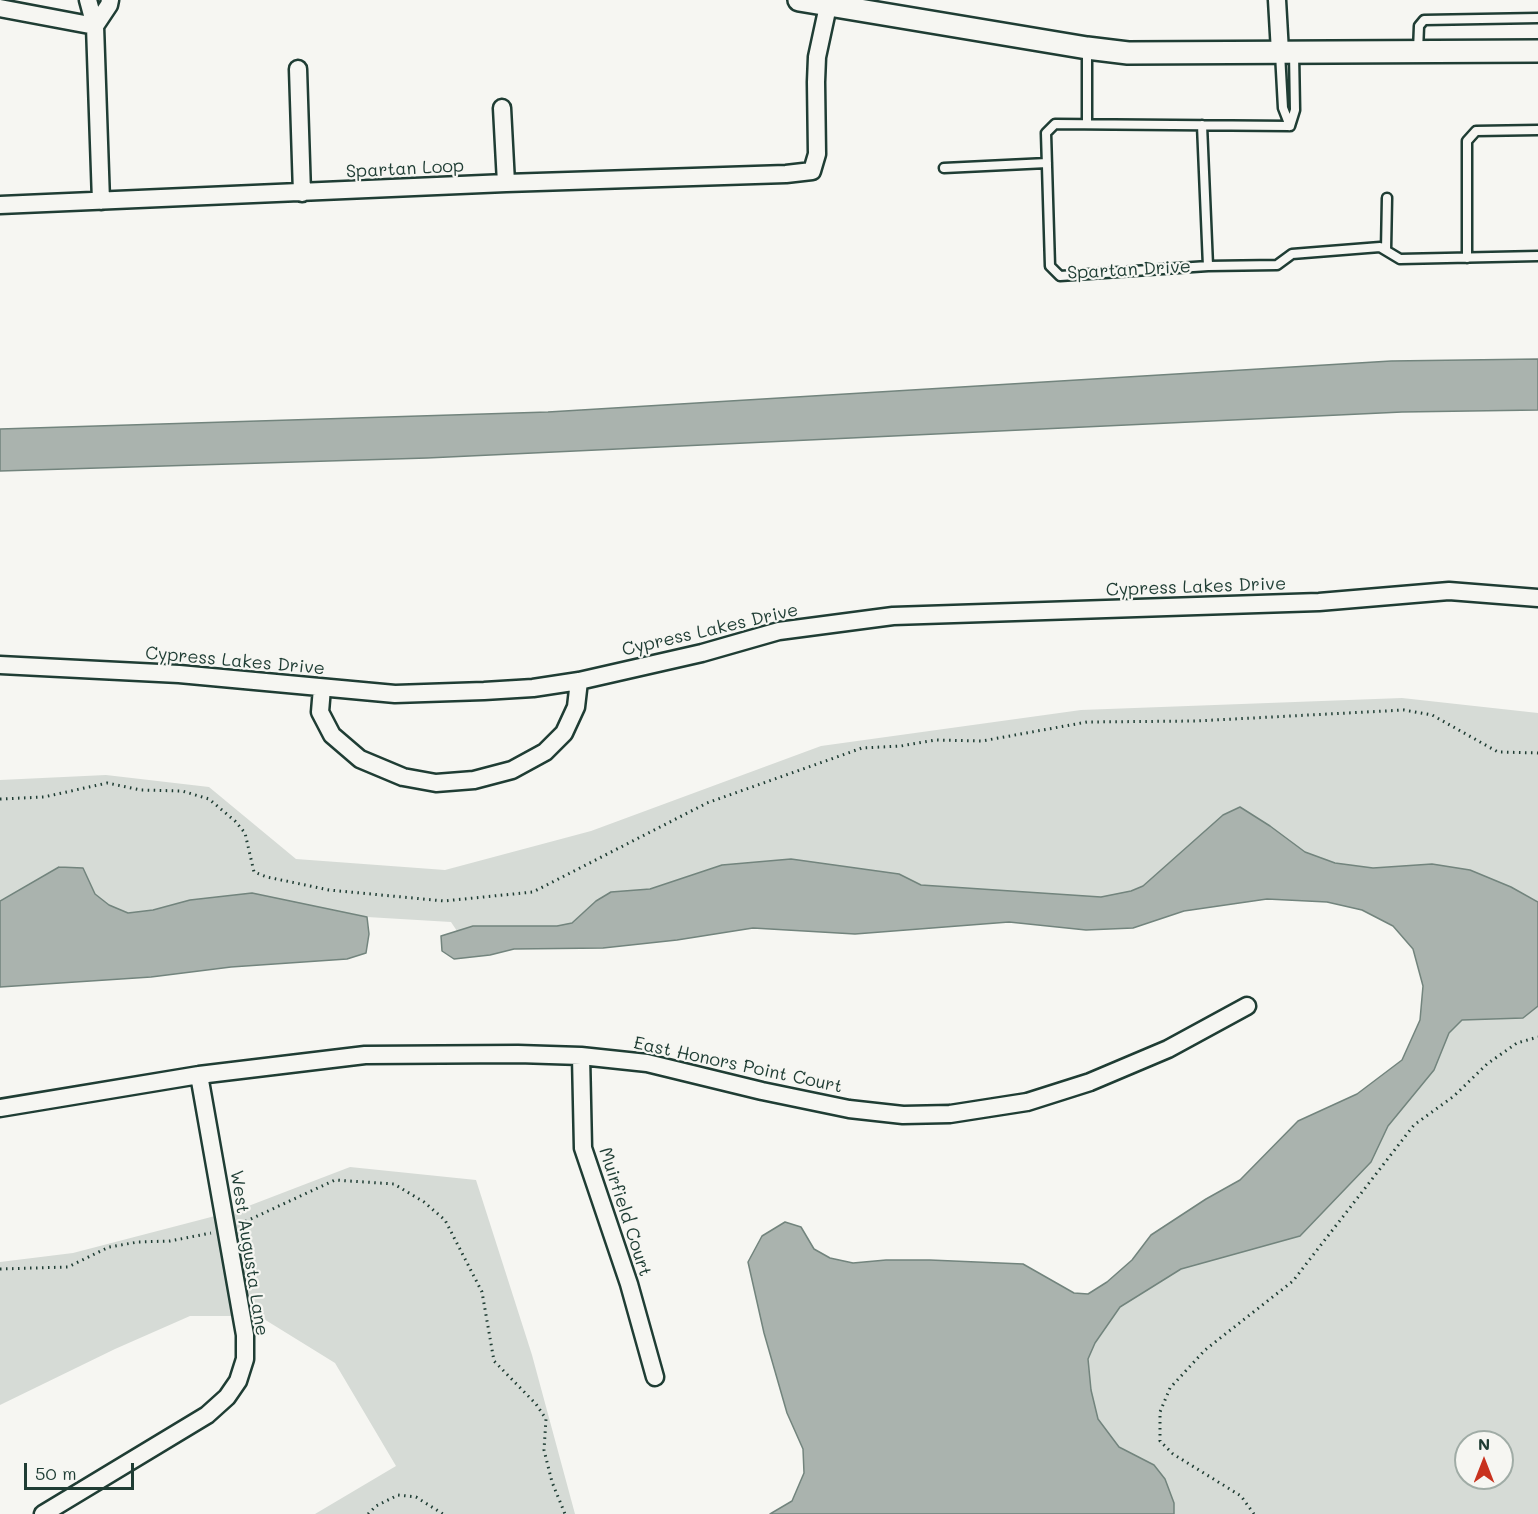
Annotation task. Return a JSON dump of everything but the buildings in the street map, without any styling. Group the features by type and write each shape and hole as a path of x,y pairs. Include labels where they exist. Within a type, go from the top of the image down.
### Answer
{"street":[{"path":"88,0 95,26 101,201"},
{"path":"95,26 110,0"},
{"path":"799,0 1128,53 1538,51"},
{"path":"1277,0 1287,52"},
{"name":"Spartan Loop","path":"0,205 506,183 786,174 812,171 817,154 817,57 828,6"},
{"path":"0,8 95,26"},
{"path":"298,69 302,193"},
{"path":"502,108 506,183"},
{"name":"Cypress Lakes Drive","path":"0,665 179,674 395,694 533,688 579,681 702,653 779,631 893,616 1318,602 1449,591 1538,598"},
{"path":"322,688 320,711 332,735 360,759 403,777 436,783 474,780 512,770 545,752 564,732 576,707 579,681"},
{"name":"East Honors Point Court","path":"0,1108 199,1075 364,1055 581,1056 647,1063 849,1109 903,1115 950,1114 1027,1102 1090,1082 1168,1049 1247,1006"},
{"name":"Muirfield Court","path":"581,1056 583,1148 629,1284 655,1377"},
{"name":"West Augusta Lane","path":"43,1514 207,1415 227,1397 238,1381 245,1359 245,1335 199,1075"}],"lane":[{"path":"1418,52 1419,26 1424,20 1538,18"},
{"path":"1087,48 1087,124"},
{"path":"1287,52 1283,108 1290,126"},
{"path":"1287,52 1295,110 1290,126"},
{"name":"Spartan Drive","path":"1290,126 1055,124 1046,133 1050,266 1060,276 1208,266 1277,266 1292,254 1380,247 1400,259 1538,256"},
{"name":"Spartan Drive","path":"1202,125 1208,266"},
{"path":"1467,258 1467,141 1476,131 1538,130"},
{"path":"944,168 1047,163"},
{"path":"1386,250 1387,198"}],"path":[{"path":"0,799 44,797 107,783 141,790 182,791 209,799 235,821 245,833 255,872 267,877 329,890 444,901 533,892 707,803 862,748 901,746 935,740 982,741 1087,722 1196,721 1404,710 1432,715 1498,752 1538,753"},
{"path":"1254,1514 1241,1496 1173,1454 1160,1441 1160,1412 1170,1389 1205,1350 1293,1281 1414,1125 1454,1096 1487,1064 1517,1043 1538,1037"},
{"path":"0,1269 68,1267 109,1247 138,1242 170,1241 226,1230 335,1179 394,1184 424,1202 445,1220 482,1292 494,1361 536,1404 546,1419 544,1450 552,1482 565,1514"},
{"path":"368,1514 376,1506 398,1495 416,1497 443,1514"}],"shaded area":[{"path":"1538,359 1538,410 1402,412 427,458 0,471 0,429 548,412 1391,361"},
{"path":"1402,698 1538,713 1538,902 1511,887 1470,870 1432,864 1373,868 1335,863 1305,852 1270,826 1240,808 1223,815 1143,886 1101,897 921,885 899,874 722,865 650,889 611,892 596,901 572,923 557,926 473,926 457,931 451,922 367,917 324,910 153,910 128,913 109,905 59,867 0,901 0,780 106,775 209,787 296,859 445,870 591,831 821,746 1081,710"},
{"path":"1240,807 1305,852 1335,863 1373,868 1432,864 1470,870 1511,887 1538,902 1538,1006 1523,1018 1462,1020 1449,1033 1434,1070 1388,1126 1371,1162 1300,1236 1181,1269 1120,1307 1095,1343 1088,1359 1091,1390 1098,1419 1119,1447 1154,1465 1165,1479 1174,1503 1174,1514 770,1514 792,1501 804,1473 803,1449 787,1413 764,1333 748,1262 762,1236 785,1222 801,1227 814,1249 830,1258 853,1263 930,1260 1023,1264 1074,1293 1088,1294 1107,1282 1132,1260 1151,1235 1240,1180 1298,1121 1357,1094 1402,1060 1420,1020 1423,986 1413,949 1393,926 1362,910 1327,902 1267,899 1184,911 1133,928 1086,930 1009,922 855,934 753,928 677,940 603,948 514,949 490,955 454,959 442,951 441,936 473,926 557,926 572,923 596,901 611,892 650,889 722,865 791,859 899,874 921,885 1101,897 1143,886 1223,815"},
{"path":"59,867 83,868 95,894 109,905 128,913 153,910 190,900 252,893 367,917 369,934 366,953 347,959 231,967 151,977 0,987 0,901"},
{"path":"1538,1006 1538,1514 1174,1514 1174,1503 1165,1479 1154,1465 1119,1447 1098,1419 1091,1390 1088,1359 1095,1343 1120,1307 1181,1269 1300,1236 1371,1162 1388,1126 1434,1070 1449,1033 1462,1020 1523,1018"},
{"path":"350,1167 476,1180 532,1355 575,1514 315,1514 396,1466 335,1363 259,1316 190,1316 115,1349 0,1405 0,1262 73,1253 238,1210"}]}
